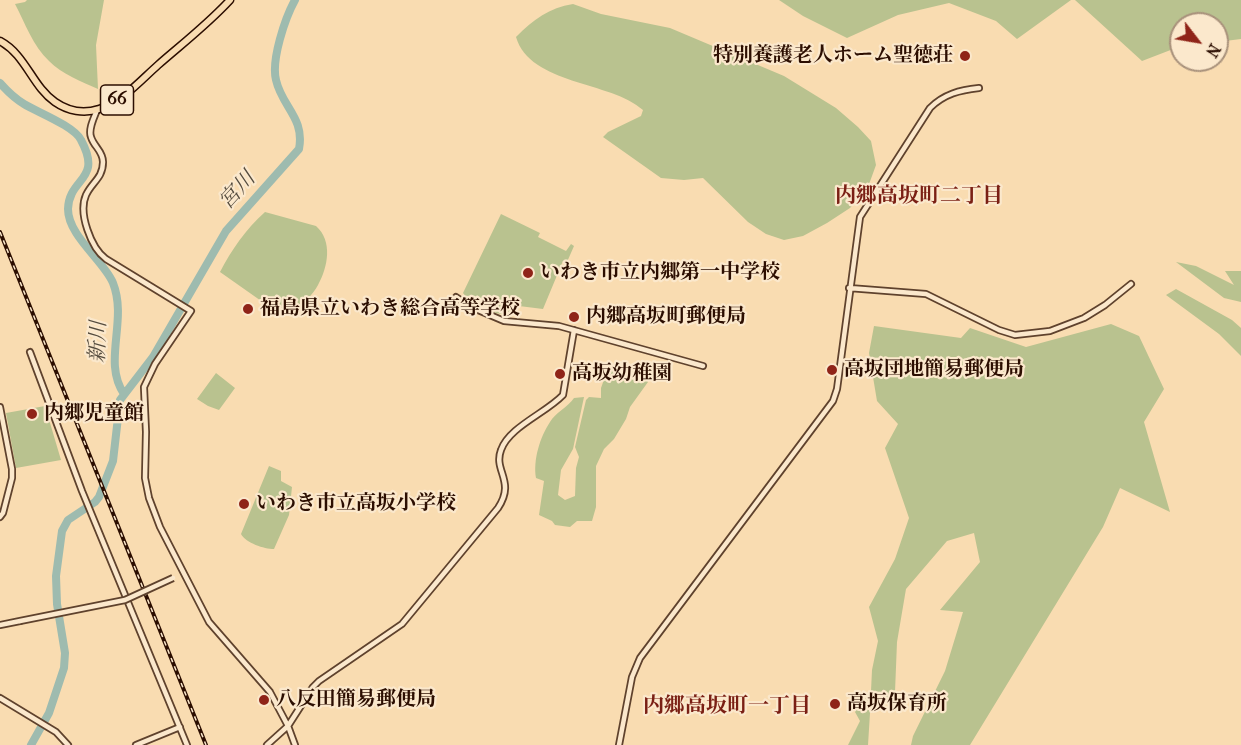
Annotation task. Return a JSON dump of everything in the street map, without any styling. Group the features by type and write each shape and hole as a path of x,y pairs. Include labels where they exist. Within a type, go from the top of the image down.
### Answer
{"main road":[{"name":"66","path":"0,41 17,54 43,91 55,102 80,111 97,110 123,96 213,18 225,2"}],"street":[{"path":"619,745 632,677 640,658 833,401 837,389 860,217 925,113 944,97 964,89 979,88"},
{"path":"97,110 91,127 91,137 102,154 103,165 101,175 86,196 84,211 87,228 102,256 191,311 155,364 144,387 145,478 149,498 160,527 208,622 273,696 295,745"},
{"path":"849,288 926,294 999,330 1020,335 1050,331 1083,318 1106,305 1131,284"},
{"path":"456,297 461,302 498,320 553,325 703,366"},
{"path":"267,745 288,726 319,681 402,624 498,508 506,489 506,480 499,461 503,445 510,436 563,395 574,330"},
{"path":"30,352 82,491 187,745"},
{"path":"0,407 12,478 0,517"},
{"path":"0,625 125,600 184,573"},
{"path":"0,698 54,730 68,745"},
{"path":"136,745 180,728"}],"green space":[{"path":"27,0 104,0 96,45 98,89 66,74 43,55 15,4"},
{"path":"779,0 1071,0 1017,39 996,21 949,3 898,15 847,38 803,16"},
{"path":"1075,0 1241,0 1241,39 1229,40 1229,12 1169,12 1169,51 1142,61"},
{"path":"573,4 601,14 670,28 784,76 836,108 871,141 876,165 868,187 850,208 827,223 803,236 784,240 766,234 748,222 703,178 684,180 661,178 603,137 608,132 641,116 643,110 612,93 554,74 537,65 524,53 516,37 542,15 556,8"},
{"path":"265,212 316,226 325,239 327,254 321,278 313,292 293,314 286,310 284,313 276,308 274,310 220,272 240,240"},
{"path":"501,214 540,233 538,237 566,251 571,244 574,246 567,262 563,261 543,309 511,305 510,315 497,313 477,305 463,293"},
{"path":"1176,262 1196,266 1234,285 1225,271 1241,271 1241,302 1224,298"},
{"path":"1176,289 1232,320 1241,328 1241,356 1219,334 1166,295"},
{"path":"1111,324 1139,336 1164,389 1144,422 1170,512 1120,488 1103,527 970,745 911,745 913,736 945,671 963,612 940,610 980,562 974,533 947,541 906,589 897,642 895,692 870,713 868,745 848,745 860,721 855,712 871,691 872,670 878,641 869,607 895,559 909,518 885,448 898,424 877,401 869,353 874,326 961,338 970,328 1026,347"},
{"path":"610,366 632,369 648,382 630,407 614,439 604,449 596,466 596,507 592,521 577,521 570,527 555,525 552,521 539,515 544,481 536,478 535,471 540,442 552,419 574,398 584,397 573,449 561,470 558,495 565,500 575,496 576,468 579,457 575,447 586,400 589,397 601,398 601,388"},
{"path":"216,373 235,388 219,410 197,399"},
{"path":"45,406 61,460 16,468 6,413"},
{"path":"269,466 281,471 281,481 292,487 289,515 274,549 256,545 241,534"}],"waterway":[{"name":"宮川","path":"31,745 49,713 64,668 65,653 57,604 56,576 62,531 68,520 99,497 113,461 120,400 153,357 226,231 299,149 299,129 279,89 275,72 280,39 295,0"},
{"name":"新川","path":"0,83 20,102 71,130 81,140 87,153 87,171 74,190 68,209 74,229 113,283 118,312 115,368 124,394"}],"railway":[{"path":"0,232 206,745"}],"place":[{"name":"特別養護老人ホーム聖徳荘","path":"965,56"},
{"name":"いわき市立内郷第一中学校","path":"528,273"},
{"name":"福島県立いわき総合高等学校","path":"248,309"},
{"name":"内郷高坂町郵便局","path":"574,317"},
{"name":"高坂団地簡易郵便局","path":"832,370"},
{"name":"高坂幼稚園","path":"560,374"},
{"name":"内郷児童館","path":"32,414"},
{"name":"いわき市立高坂小学校","path":"244,504"},
{"name":"八反田簡易郵便局","path":"264,700"},
{"name":"高坂保育所","path":"835,704"}],"district":[{"name":"内郷高坂町二丁目","path":"919,197"},
{"name":"内郷高坂町一丁目","path":"727,707"}]}
